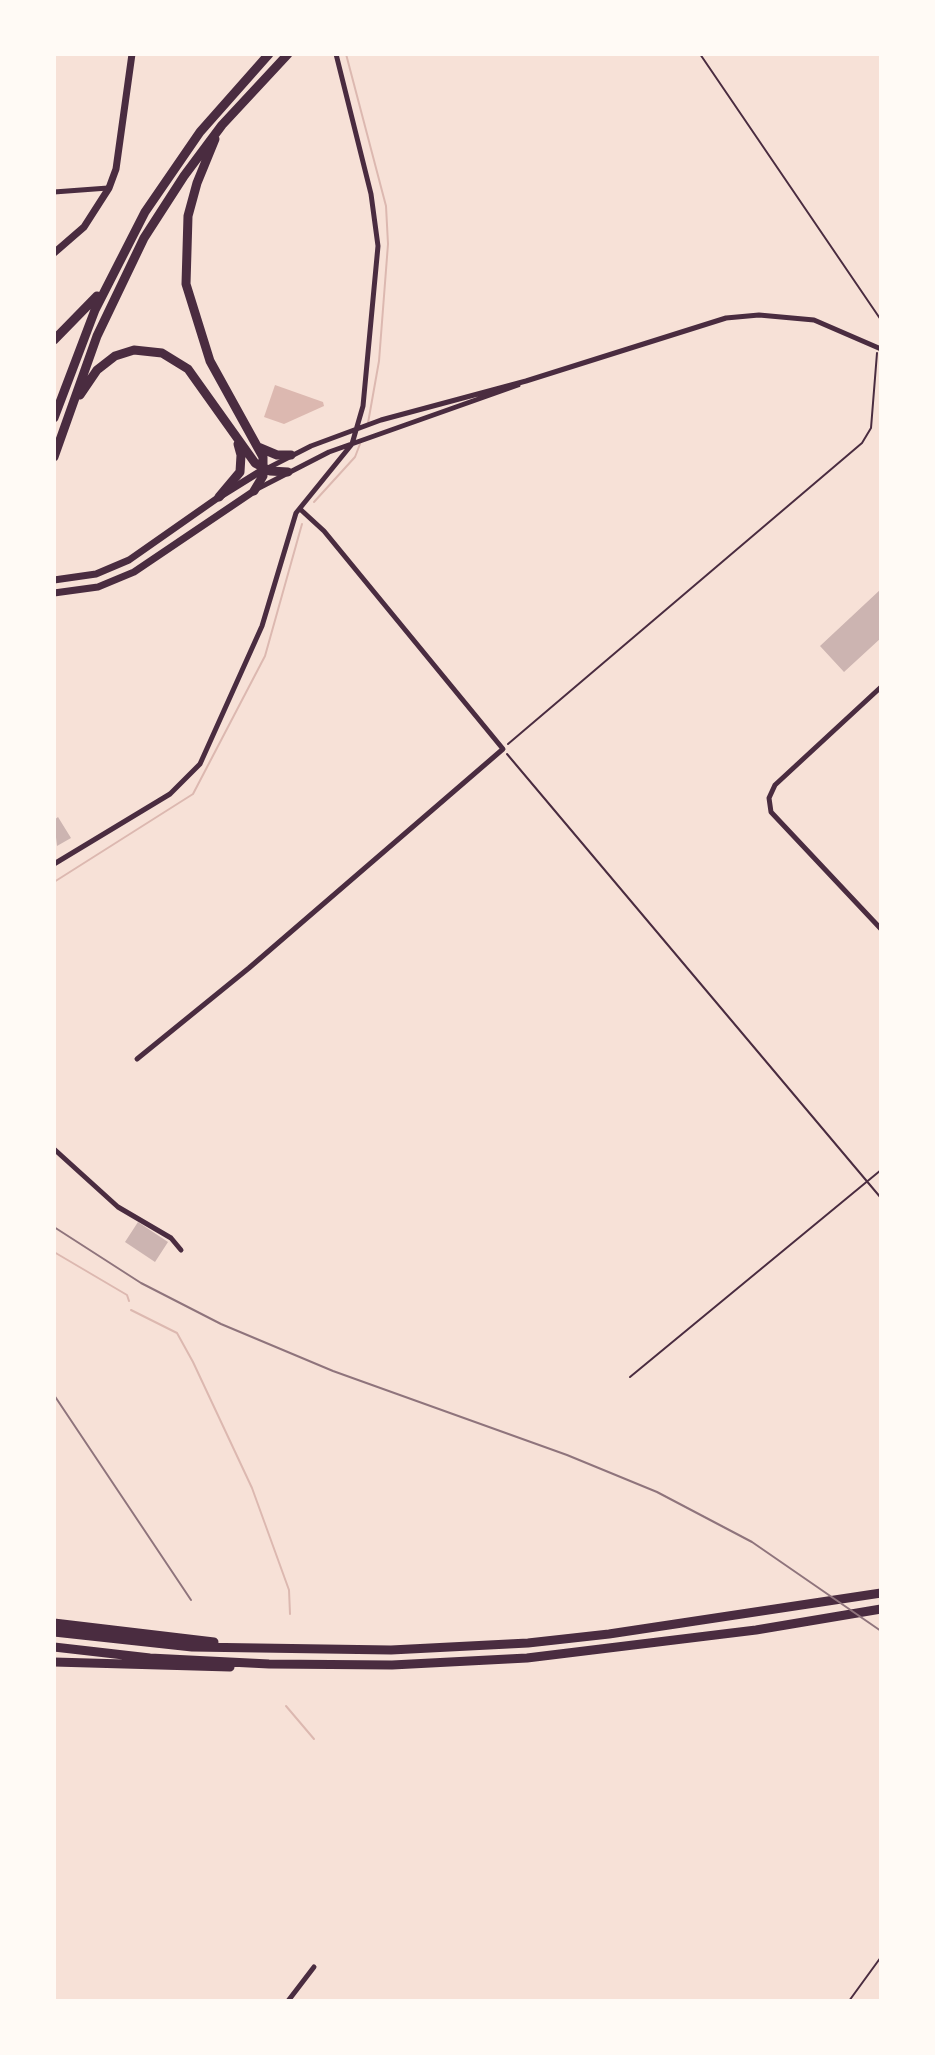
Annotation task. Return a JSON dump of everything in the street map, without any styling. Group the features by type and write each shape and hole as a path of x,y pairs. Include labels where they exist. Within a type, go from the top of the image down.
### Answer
{"highway":[{"path":"54,418 105,288 132,234 175,166 215,114 269,54"},
{"path":"54,457 97,336 135,256 175,189 222,125 288,54"},
{"path":"222,125 197,183 188,216 186,284 210,361 258,447 264,469 254,491"},
{"path":"54,340 105,288"},
{"path":"71,408 92,376 108,360 134,350 155,351 176,359 188,369 255,463 264,469 288,472"},
{"path":"219,497 241,467 234,433"},
{"path":"258,447 271,454 291,455"},
{"path":"54,1632 192,1647 391,1650 528,1643 682,1625 881,1593"},
{"path":"54,1647 150,1658 269,1664 392,1665 527,1658 881,1609"},
{"path":"54,1623 269,1650"},
{"path":"54,1662 199,1669 269,1664"}],"main road":[{"path":"54,253 84,227 109,188 116,169 132,54"},
{"path":"54,580 84,577 119,566 264,469"},
{"path":"54,593 98,587 134,572 254,491"}],"street":[{"path":"54,864 170,794 200,764 262,626 294,520 352,444 363,406 378,246 371,194 336,54"},
{"path":"54,192 109,188"},
{"path":"254,491 329,452 526,381 692,326 741,316 814,320 880,348"},
{"path":"264,469 335,436 381,420 526,381"},
{"path":"137,1059 249,968 503,749 324,531 300,509"},
{"path":"881,687 775,785 769,798 771,812 881,929"},
{"path":"54,1149 118,1207 171,1238 181,1250"},
{"path":"288,2001 314,1967"}],"lane":[{"path":"849,2001 881,1957"}],"path":[{"path":"700,54 881,320"},
{"path":"880,348 873,369 871,428 862,443 503,749 881,1198"},
{"path":"630,1377 881,1170"}],"shaded area":[{"path":"275,385 323,402 324,406 284,424 264,417"}],"building":[{"path":"881,589 881,638 844,672 820,646"},
{"path":"58,817 71,838 57,846 54,820"},
{"path":"138,1222 168,1242 155,1262 125,1242"}],"waterway":[{"path":"346,54 386,206 388,244 379,361 368,423"},
{"path":"314,502 355,457 360,444"},
{"path":"54,882 193,794 265,656 302,524"},
{"path":"54,1252 127,1295 129,1301"},
{"path":"131,1310 177,1333 193,1362 252,1488 289,1590 290,1614"},
{"path":"286,1706 314,1739"}],"railway":[{"path":"54,1227 141,1283 221,1324 333,1371 567,1455 657,1492 752,1542 881,1631"},
{"path":"54,1395 191,1600"}]}
